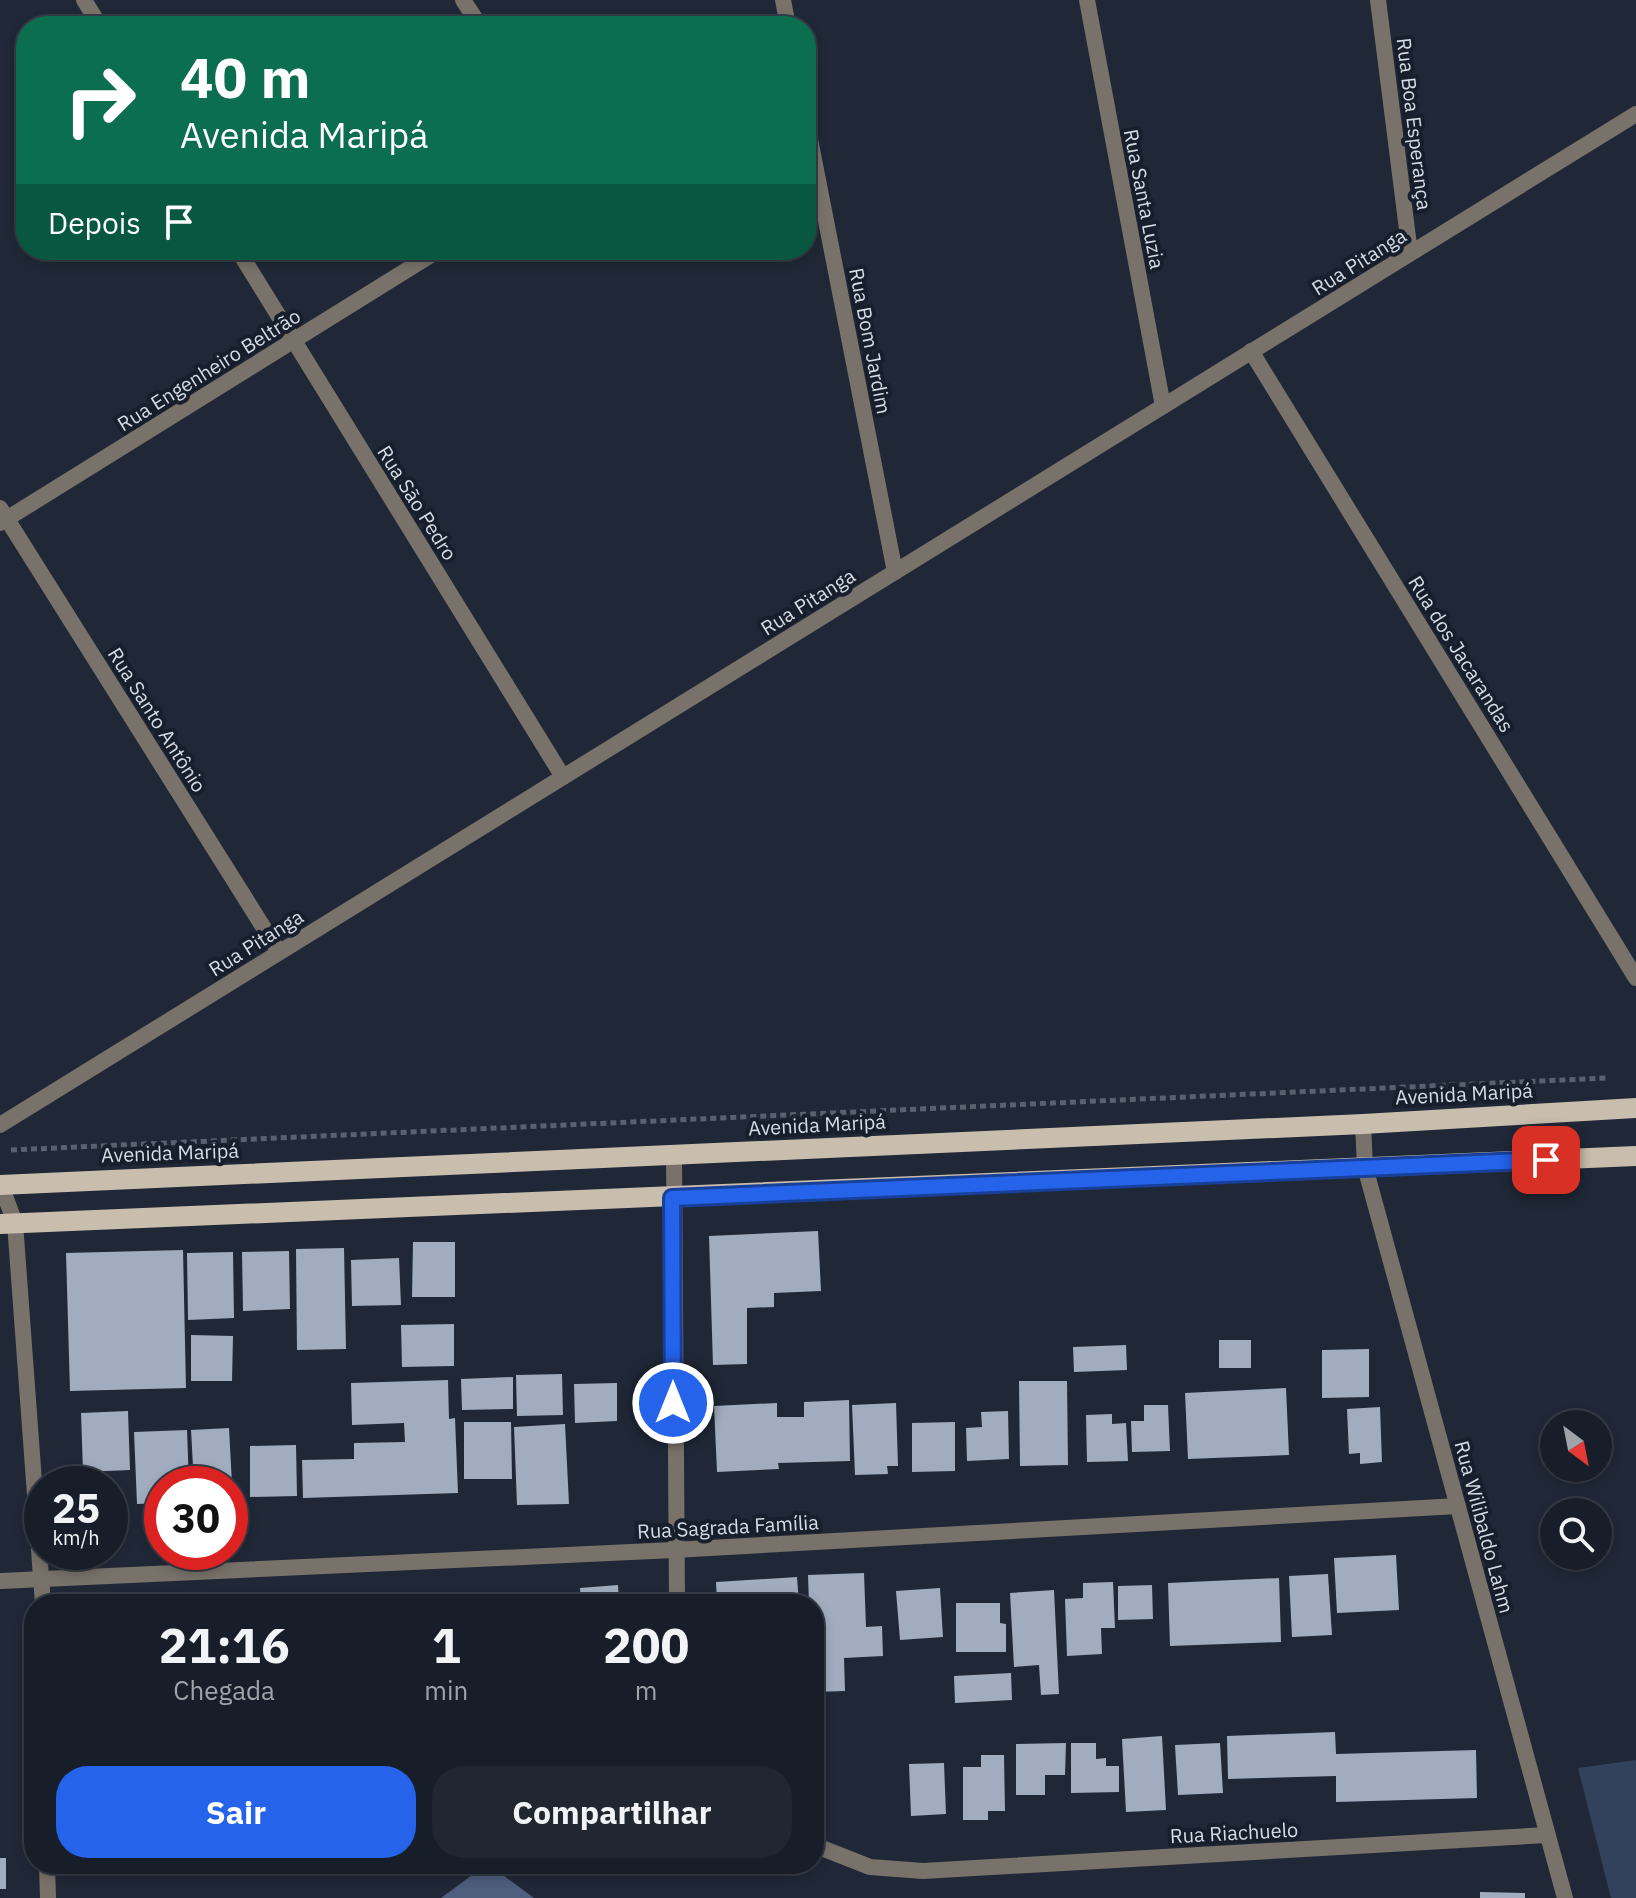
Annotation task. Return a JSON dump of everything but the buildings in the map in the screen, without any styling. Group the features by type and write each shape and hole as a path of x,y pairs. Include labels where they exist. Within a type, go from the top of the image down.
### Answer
{"main road":[{"name":"Avenida Maripá","path":"0,1185 1363,1124 1636,1108"},
{"path":"8,1224 1636,1156"}],"street":[{"name":"Rua Santa Luzia","path":"1087,0 1163,406"},
{"name":"Rua Boa Esperança","path":"1378,0 1410,253"},
{"name":"Rua Pitanga","path":"0,1125 1636,114"},
{"name":"Rua Bom Jardim","path":"816,170 895,572"},
{"name":"Rua São Pedro","path":"244,260 563,777"},
{"name":"Rua Engenheiro Beltrão","path":"2,517 423,260"},
{"name":"Rua dos Jacarandas","path":"1251,351 1636,978"},
{"name":"Rua Santo Antônio","path":"2,517 279,952"},
{"name":"Rua Wilibaldo Lahm","path":"1363,1124 1365,1167 1565,1898"},
{"path":"674,1155 676,1594"},
{"path":"0,1185 8,1224 43,1594"},
{"name":"Rua Sagrada Família","path":"0,1581 674,1550 1458,1506"},
{"name":"Rua Riachuelo","path":"824,1849 870,1867 923,1871 1547,1835"},
{"path":"47,1874 48,1898"}],"path":[{"path":"0,1151 1620,1078"}],"shaded area":[{"path":"1636,1760 1636,1898 1611,1898 1578,1768"},
{"path":"474,1874 502,1874 534,1898 441,1898"}],"route":[{"path":"673,1403 672,1198 1546,1160"}]}
